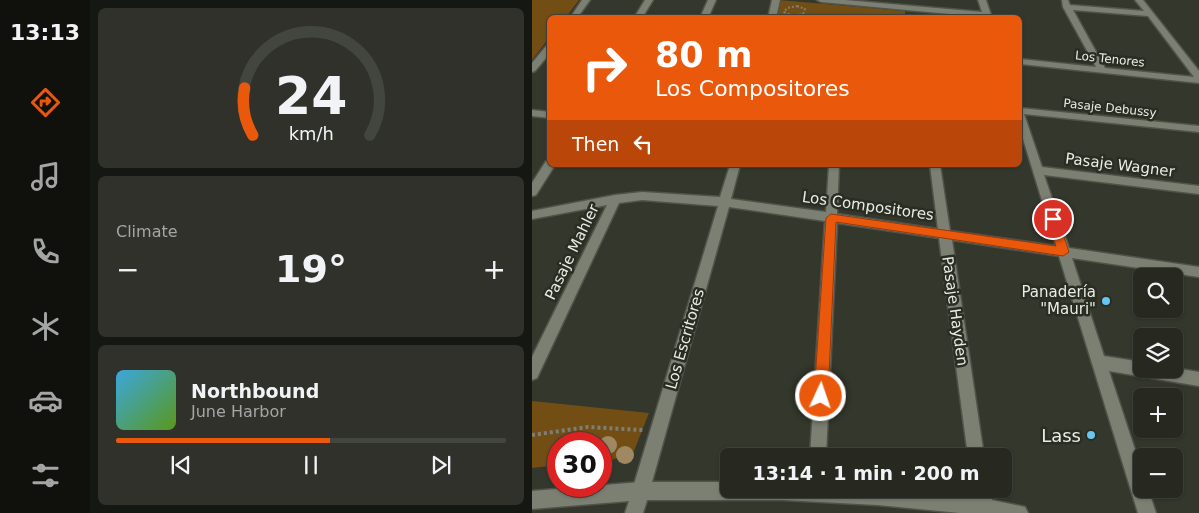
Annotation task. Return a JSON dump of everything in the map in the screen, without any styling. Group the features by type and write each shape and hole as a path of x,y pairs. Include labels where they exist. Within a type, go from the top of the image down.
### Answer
{"street":[{"path":"575,15 586,0"},
{"path":"640,15 649,0"},
{"path":"705,15 712,0"},
{"path":"773,15 776,0"},
{"path":"821,0 979,15"},
{"path":"982,0 988,15"},
{"path":"1139,0 1198,79"},
{"path":"1065,4 1150,14"},
{"path":"1065,4 1102,71"},
{"path":"913,8 914,15"},
{"path":"532,69 547,51"},
{"name":"Los Tenores","path":"1022,62 1198,79"},
{"path":"532,113 547,114"},
{"name":"Pasaje Debussy","path":"1022,113 1198,129"},
{"path":"1022,120 1147,513"},
{"path":"532,192 548,167"},
{"name":"Los Escritores","path":"634,513 735,167"},
{"path":"818,448 834,167"},
{"name":"Pasaje Hayden","path":"935,167 975,448"},
{"name":"Pasaje Wagner","path":"1037,170 1198,190"},
{"name":"Los Compositores","path":"532,215 615,199 642,196 726,202 1198,272"},
{"name":"Pasaje Mahler","path":"532,373 615,199"},
{"path":"1099,362 1198,379"},
{"path":"532,500 641,491 720,491"},
{"path":"899,498 984,507 1019,513"},
{"path":"982,498 984,507"}],"path":[{"path":"788,15 784,11 790,7 800,7 805,11 800,15"},
{"path":"532,435 588,427 658,430"}],"shaded area":[{"path":"532,0 579,0 568,15 547,15 547,41 532,60"},
{"path":"779,0 905,11 905,15 776,15"},
{"path":"532,401 649,413 634,451 612,460 612,432 547,432 547,466 532,468"}],"place":[{"name":"Panadería \"Mauri\"","path":"1106,301"},
{"name":"Lass","path":"1091,435"}],"route":[{"path":"821,396 831,218 1063,252 1053,219"}]}
